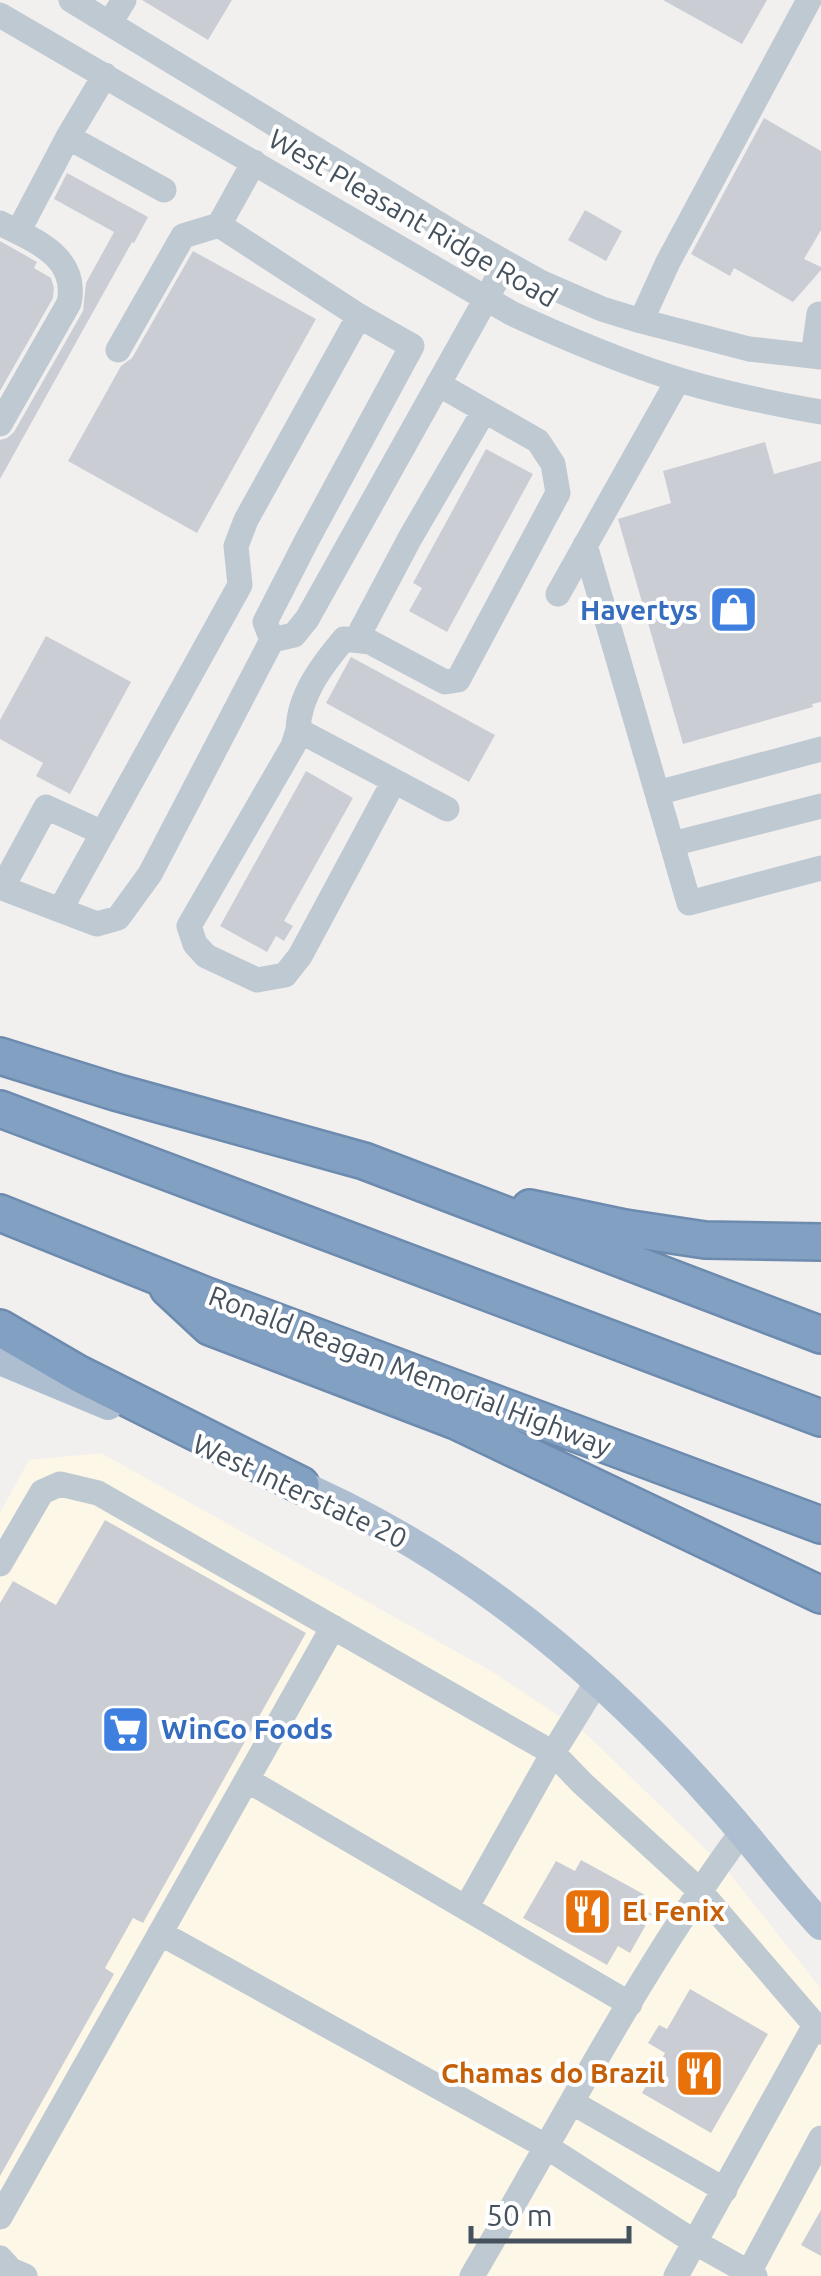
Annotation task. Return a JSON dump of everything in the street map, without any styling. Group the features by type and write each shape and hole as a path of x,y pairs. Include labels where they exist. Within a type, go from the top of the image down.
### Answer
{"highway":[{"path":"0,1056 115,1092 533,1208 705,1240 821,1242"},
{"path":"0,1109 821,1418"},
{"path":"364,1162 821,1335"},
{"name":"Ronald Reagan Memorial Highway","path":"0,1213 821,1525"},
{"path":"153,1274 210,1327 456,1421 821,1595"},
{"path":"0,1328 79,1374 301,1485"}],"main road":[{"name":"West Interstate 20","path":"0,1360 301,1485 386,1526 468,1579 551,1638 598,1680 712,1796 821,1925"}],"street":[{"name":"West Pleasant Ridge Road","path":"71,0 556,289 602,309 748,349 817,356"},
{"path":"110,23 124,0"},
{"path":"642,321 668,262 809,0"},
{"name":"West Pleasant Ridge Road","path":"0,15 511,313 593,350 678,380 761,402 821,412"},
{"path":"0,424 71,294 62,263 38,242 9,227 104,75"},
{"path":"68,138 164,190"},
{"path":"118,350 183,236 219,224 254,162"},
{"path":"102,833 46,806 1,888 98,924 118,918 150,874 272,640 265,622 412,346 219,224"},
{"path":"272,640 294,635 307,619 506,262"},
{"path":"817,356 819,314"},
{"path":"60,910 240,585 236,546 246,520 359,316"},
{"path":"558,594 678,380"},
{"path":"394,781 300,956 285,975 257,980 206,956 195,944 189,926 293,746 299,716 318,669 344,639 370,642 445,682 458,680 558,493 553,464 538,441 438,384"},
{"path":"356,640 484,411"},
{"path":"585,546 689,903 821,868"},
{"path":"298,730 448,809"},
{"path":"657,793 821,749"},
{"path":"672,844 821,806"},
{"path":"0,1564 42,1492 60,1484 98,1493 553,1753 700,1890 818,2029 676,2276"},
{"path":"0,2217 333,1627"},
{"path":"466,1908 598,1680"},
{"path":"247,1780 630,2004"},
{"path":"472,2276 630,2004 700,1890 742,1832"},
{"path":"160,1933 547,2147 750,2275 821,2138"},
{"path":"573,2102 725,2190"},
{"path":"0,2258 11,2270 25,2276"}],"shaded area":[{"path":"101,1453 491,1671 585,1733 727,1870 821,1989 821,2276 0,2276 0,1513 29,1460"}],"building":[{"path":"142,0 232,0 208,40"},
{"path":"663,0 767,0 742,44"},
{"path":"764,118 821,151 821,230 804,259 821,270 793,302 734,268 730,276 691,254"},
{"path":"67,173 148,217 0,479 0,440 14,432 83,311 86,283 114,232 54,199"},
{"path":"585,210 622,231 606,261 568,240"},
{"path":"0,241 37,262 34,268 51,278 54,288 53,298 0,391"},
{"path":"193,251 316,319 197,533 68,461 121,366 132,358"},
{"name":"Havertys","path":"765,442 774,474 821,461 821,702 683,744 618,519 671,503 663,471"},
{"path":"486,449 533,474 447,632 409,611 422,588 413,583"},
{"path":"46,636 131,682 70,794 36,776 43,763 0,739 0,720"},
{"path":"351,657 495,735 469,782 326,703"},
{"path":"306,771 353,798 284,921 293,926 284,941 276,936 267,952 220,926"},
{"name":"WinCo Foods","path":"105,1520 306,1633 143,1923 133,1918 105,1968 114,1974 0,2176 0,1603 13,1581 56,1605"},
{"name":"El Fenix","path":"581,1860 647,1896 640,1908 652,1914 630,1953 618,1946 607,1965 523,1918 556,1861 575,1871"},
{"name":"Chamas do Brazil","path":"690,1989 768,2034 711,2133 642,2093 665,2053 648,2043 659,2025 667,2029"},
{"path":"821,2210 821,2256 801,2245"}],"place":[{"name":"Havertys","path":"733,610"},
{"name":"WinCo Foods","path":"126,1729"},
{"name":"El Fenix","path":"587,1911"},
{"name":"Chamas do Brazil","path":"700,2073"}]}
